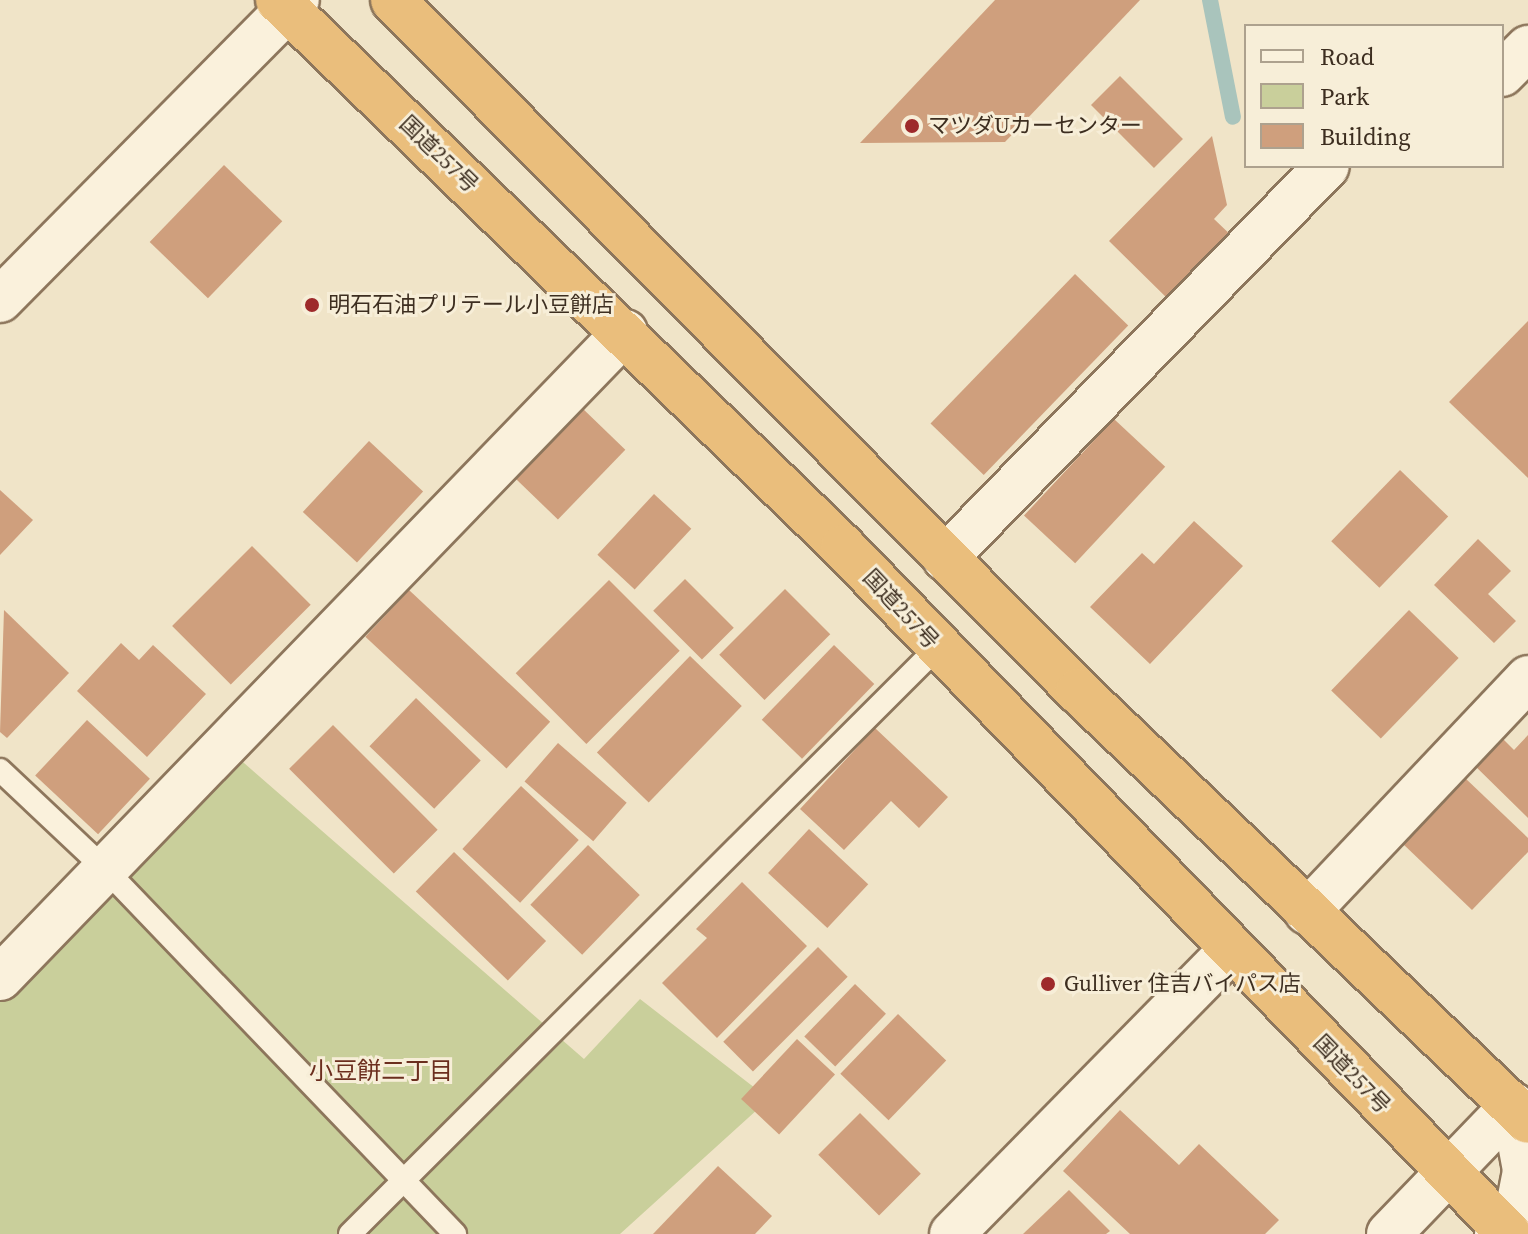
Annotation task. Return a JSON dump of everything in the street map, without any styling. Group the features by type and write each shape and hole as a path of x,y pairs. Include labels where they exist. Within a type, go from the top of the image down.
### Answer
{"highway":[{"path":"393,0 945,558 1307,912 1520,1113"},
{"name":"国道257号","path":"287,3 625,332 937,648 1503,1232"}],"street":[{"path":"0,300 287,3"},
{"path":"1504,72 1528,48"},
{"path":"945,558 1325,168"},
{"path":"0,978 625,332"},
{"path":"1307,912 1528,678"},
{"path":"952,1234 1231,950"},
{"path":"1389,1234 1449,1174 1520,1113"},
{"path":"1503,1232 1519,1202 1525,1170 1520,1113"}],"lane":[{"path":"350,1234 937,648"},
{"path":"0,770 105,869 455,1234"}],"green space":[{"path":"236,756 584,1059 640,999 769,1099 620,1234 0,1234 0,996"}],"building":[{"path":"995,0 1140,0 1005,142 860,143"},
{"path":"1120,76 1183,139 1154,168 1091,105"},
{"path":"1212,136 1227,205 1214,219 1236,240 1174,305 1109,241"},
{"path":"224,165 282,221 208,298 150,242"},
{"path":"1075,274 1128,325 984,475 931,424"},
{"path":"1528,321 1528,478 1449,402"},
{"path":"580,406 625,450 558,520 513,476"},
{"path":"1114,419 1165,467 1075,563 1024,516"},
{"path":"369,441 423,491 357,562 303,512"},
{"path":"1400,470 1448,517 1379,588 1331,541"},
{"path":"0,490 33,520 0,555"},
{"path":"654,494 691,529 635,589 597,555"},
{"path":"1194,521 1243,566 1150,664 1090,607 1142,553 1154,564"},
{"path":"1478,539 1511,571 1488,594 1516,621 1494,643 1434,585"},
{"path":"252,546 311,605 231,685 172,626"},
{"path":"685,579 734,628 702,660 653,611"},
{"path":"609,580 680,651 586,744 516,673"},
{"path":"785,589 830,634 764,700 719,655"},
{"path":"409,590 550,722 507,768 365,637"},
{"path":"4,610 69,673 7,738 0,732"},
{"path":"1409,610 1459,658 1381,738 1331,691"},
{"path":"121,643 139,660 153,645 206,694 147,757 77,691"},
{"path":"834,645 874,684 802,759 762,720"},
{"path":"690,656 742,706 649,802 597,752"},
{"path":"416,698 481,761 434,809 369,746"},
{"path":"87,720 150,779 98,834 35,776"},
{"path":"333,725 438,830 394,873 289,769"},
{"path":"875,728 948,797 919,828 891,801 844,850 800,809"},
{"path":"1498,734 1514,750 1528,735 1528,818 1470,761"},
{"path":"558,743 627,803 593,841 525,781"},
{"path":"1464,777 1528,838 1528,852 1472,910 1402,843"},
{"path":"521,786 579,840 520,903 462,849"},
{"path":"809,829 868,884 827,928 768,873"},
{"path":"588,845 640,895 582,955 530,905"},
{"path":"454,852 546,941 508,980 416,892"},
{"path":"742,882 807,946 717,1038 662,983 707,938 696,929"},
{"path":"818,947 848,977 753,1071 723,1042"},
{"path":"855,984 886,1014 835,1066 804,1037"},
{"path":"898,1014 946,1061 889,1120 840,1074"},
{"path":"797,1039 835,1074 779,1134 741,1099"},
{"path":"1120,1110 1179,1165 1199,1144 1279,1220 1265,1234 1130,1234 1063,1171"},
{"path":"860,1113 921,1174 879,1216 818,1155"},
{"path":"718,1166 772,1216 755,1234 653,1234"},
{"path":"1069,1190 1110,1231 1106,1234 1023,1234"}],"waterway":[{"path":"1210,0 1233,117"}],"place":[{"name":"マツダUカーセンター","path":"912,126"},
{"name":"明石石油プリテール小豆餅店","path":"312,305"},
{"name":"Gulliver 住吉バイパス店","path":"1048,984"}],"district":[{"name":"小豆餅二丁目","path":"381,1071"}]}
